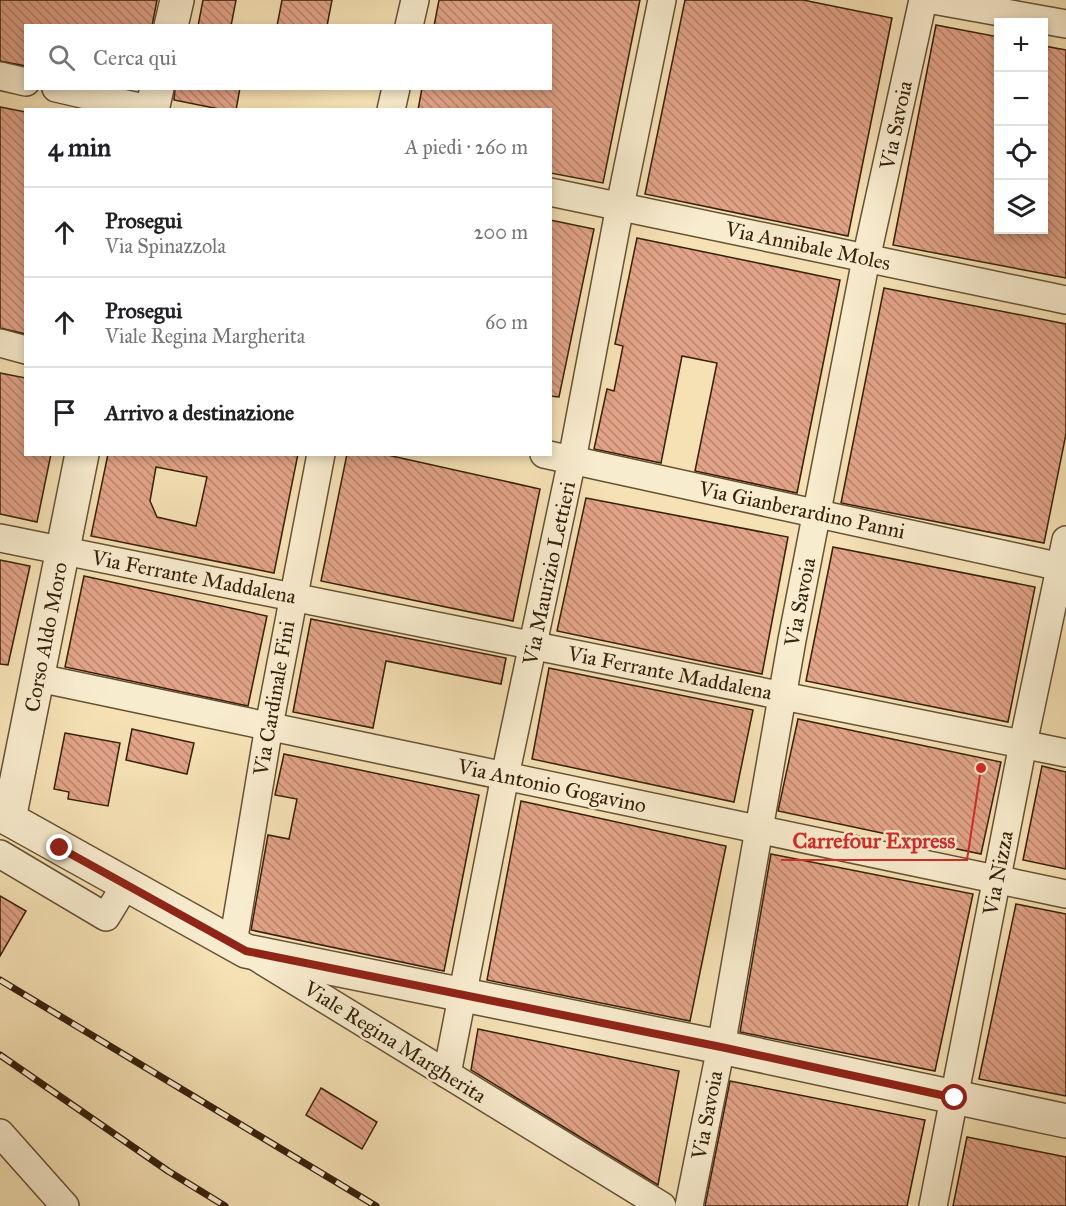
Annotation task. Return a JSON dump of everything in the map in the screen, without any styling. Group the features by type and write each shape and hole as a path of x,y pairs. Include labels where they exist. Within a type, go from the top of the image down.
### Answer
{"street":[{"path":"171,24 177,0"},
{"path":"409,24 415,0"},
{"name":"Via Maurizio Lettieri","path":"447,1074 505,776 573,460 620,206 662,0"},
{"name":"Via Savoia","path":"689,1206 721,1047 783,696 866,259 923,0"},
{"path":"933,0 1066,24"},
{"path":"0,76 24,82"},
{"path":"65,90 143,108"},
{"path":"152,108 157,90"},
{"path":"391,108 396,90"},
{"name":"Via Annibale Moles","path":"552,192 1066,300"},
{"path":"0,343 24,349"},
{"name":"Corso Aldo Moro","path":"4,816 39,678 82,456"},
{"name":"Via Cardinale Fini","path":"240,947 269,726 321,456"},
{"name":"Via Gianberardino Panni","path":"552,456 1063,567"},
{"name":"Via Ferrante Maddalena","path":"0,538 1066,753"},
{"name":"Via Nizza","path":"933,1206 1023,744 1063,567 1066,540"},
{"name":"Via Antonio Gogavino","path":"39,678 1066,894"},
{"name":"Viale Regina Margherita","path":"4,816 240,947 662,1206"},
{"path":"0,854 106,917 126,884"},
{"path":"240,947 1066,1121"},
{"path":"0,1132 65,1206"}],"building":[{"path":"0,0 157,0 152,24 24,24 24,66 0,61"},
{"path":"203,0 236,0 231,24 198,24"},
{"path":"282,0 332,0 327,24 277,24"},
{"path":"439,0 640,0 603,183 552,173 552,108 418,108 422,90 552,90 552,24 434,24"},
{"path":"685,0 803,0 892,18 848,236 645,194"},
{"path":"936,25 994,36 994,234 1048,234 1048,47 1066,50 1066,278 893,245"},
{"path":"175,90 240,90 236,108 214,108 174,100"},
{"path":"0,107 24,112 24,334 0,328"},
{"path":"552,220 594,229 559,397 552,396"},
{"path":"637,238 840,280 797,493 695,471 717,363 682,356 661,463 594,449 607,389 614,391 623,346 615,344"},
{"path":"884,288 1066,324 1066,434 1044,543 841,503"},
{"path":"0,373 24,378 24,456 51,456 37,522 0,514"},
{"path":"108,456 298,456 274,573 91,536","holes":["156,467 207,477 196,526 157,517 150,501"]},
{"path":"347,456 392,456 540,489 513,621 321,581"},
{"path":"586,498 788,537 762,674 557,631"},
{"path":"833,547 1035,587 1008,722 806,681"},
{"path":"0,560 30,566 8,665 0,664"},
{"path":"84,576 267,616 248,706 65,667"},
{"path":"311,619 506,658 501,684 386,661 373,728 293,712"},
{"path":"549,668 753,710 734,802 532,759"},
{"path":"798,719 1001,762 981,854 778,811"},
{"path":"132,729 194,743 187,774 126,760"},
{"path":"65,733 120,743 108,806 68,799 69,792 54,789"},
{"path":"284,754 479,795 444,971 251,930 268,835 289,839 297,799 275,795"},
{"path":"1042,766 1066,772 1066,869 1023,860"},
{"path":"521,801 726,846 690,1021 487,980"},
{"path":"771,854 973,894 935,1071 740,1032"},
{"path":"0,896 26,911 0,956"},
{"path":"1016,904 1066,914 1066,1096 979,1079"},
{"path":"478,1029 679,1071 658,1185 471,1070"},
{"path":"730,1081 925,1120 907,1206 705,1206"},
{"path":"321,1088 377,1122 362,1149 306,1115"},
{"path":"967,1137 1066,1157 1066,1206 953,1206"}],"railway":[{"path":"0,980 376,1206"},
{"path":"0,1055 168,1171 225,1206"}],"place":[{"name":"Carrefour Express","path":"981,768"}],"route":[{"path":"60,848 246,951 721,1047 955,1098"}]}
